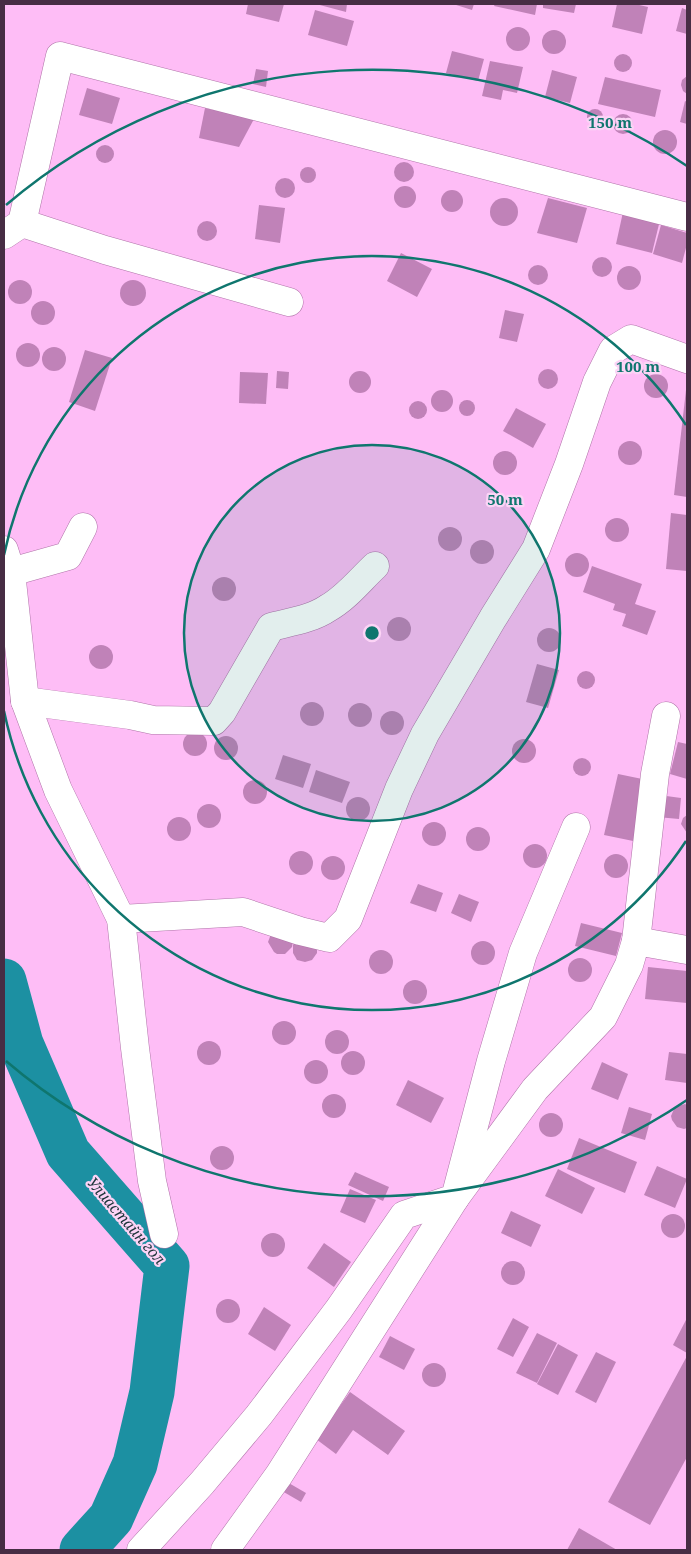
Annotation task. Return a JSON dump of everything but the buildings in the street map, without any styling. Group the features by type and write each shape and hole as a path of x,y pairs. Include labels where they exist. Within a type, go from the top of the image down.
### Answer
{"street":[{"path":"289,302 105,250 13,229 60,56 687,217"},
{"path":"121,919 243,912 328,938 348,919 399,789 425,734 536,549 569,464 597,382 613,350 631,339 687,359"},
{"path":"83,527 68,556 7,561 25,701 58,790 121,919 152,1181 164,1234"},
{"path":"25,701 154,720 214,721 222,712 271,627 327,609 345,595 375,566"},
{"path":"224,1550 279,1475 455,1198 535,1089 603,1016 629,965 636,941 655,774 666,716"},
{"path":"455,1198 491,1061 523,953 576,827"},
{"path":"636,941 687,950"},
{"path":"141,1550 202,1483 259,1415 338,1309 404,1215 455,1198"}],"waterway":[{"name":"Улиастайн гол","path":"4,981 21,1044 68,1153 167,1266 152,1392 135,1464 111,1518 82,1550"}]}
